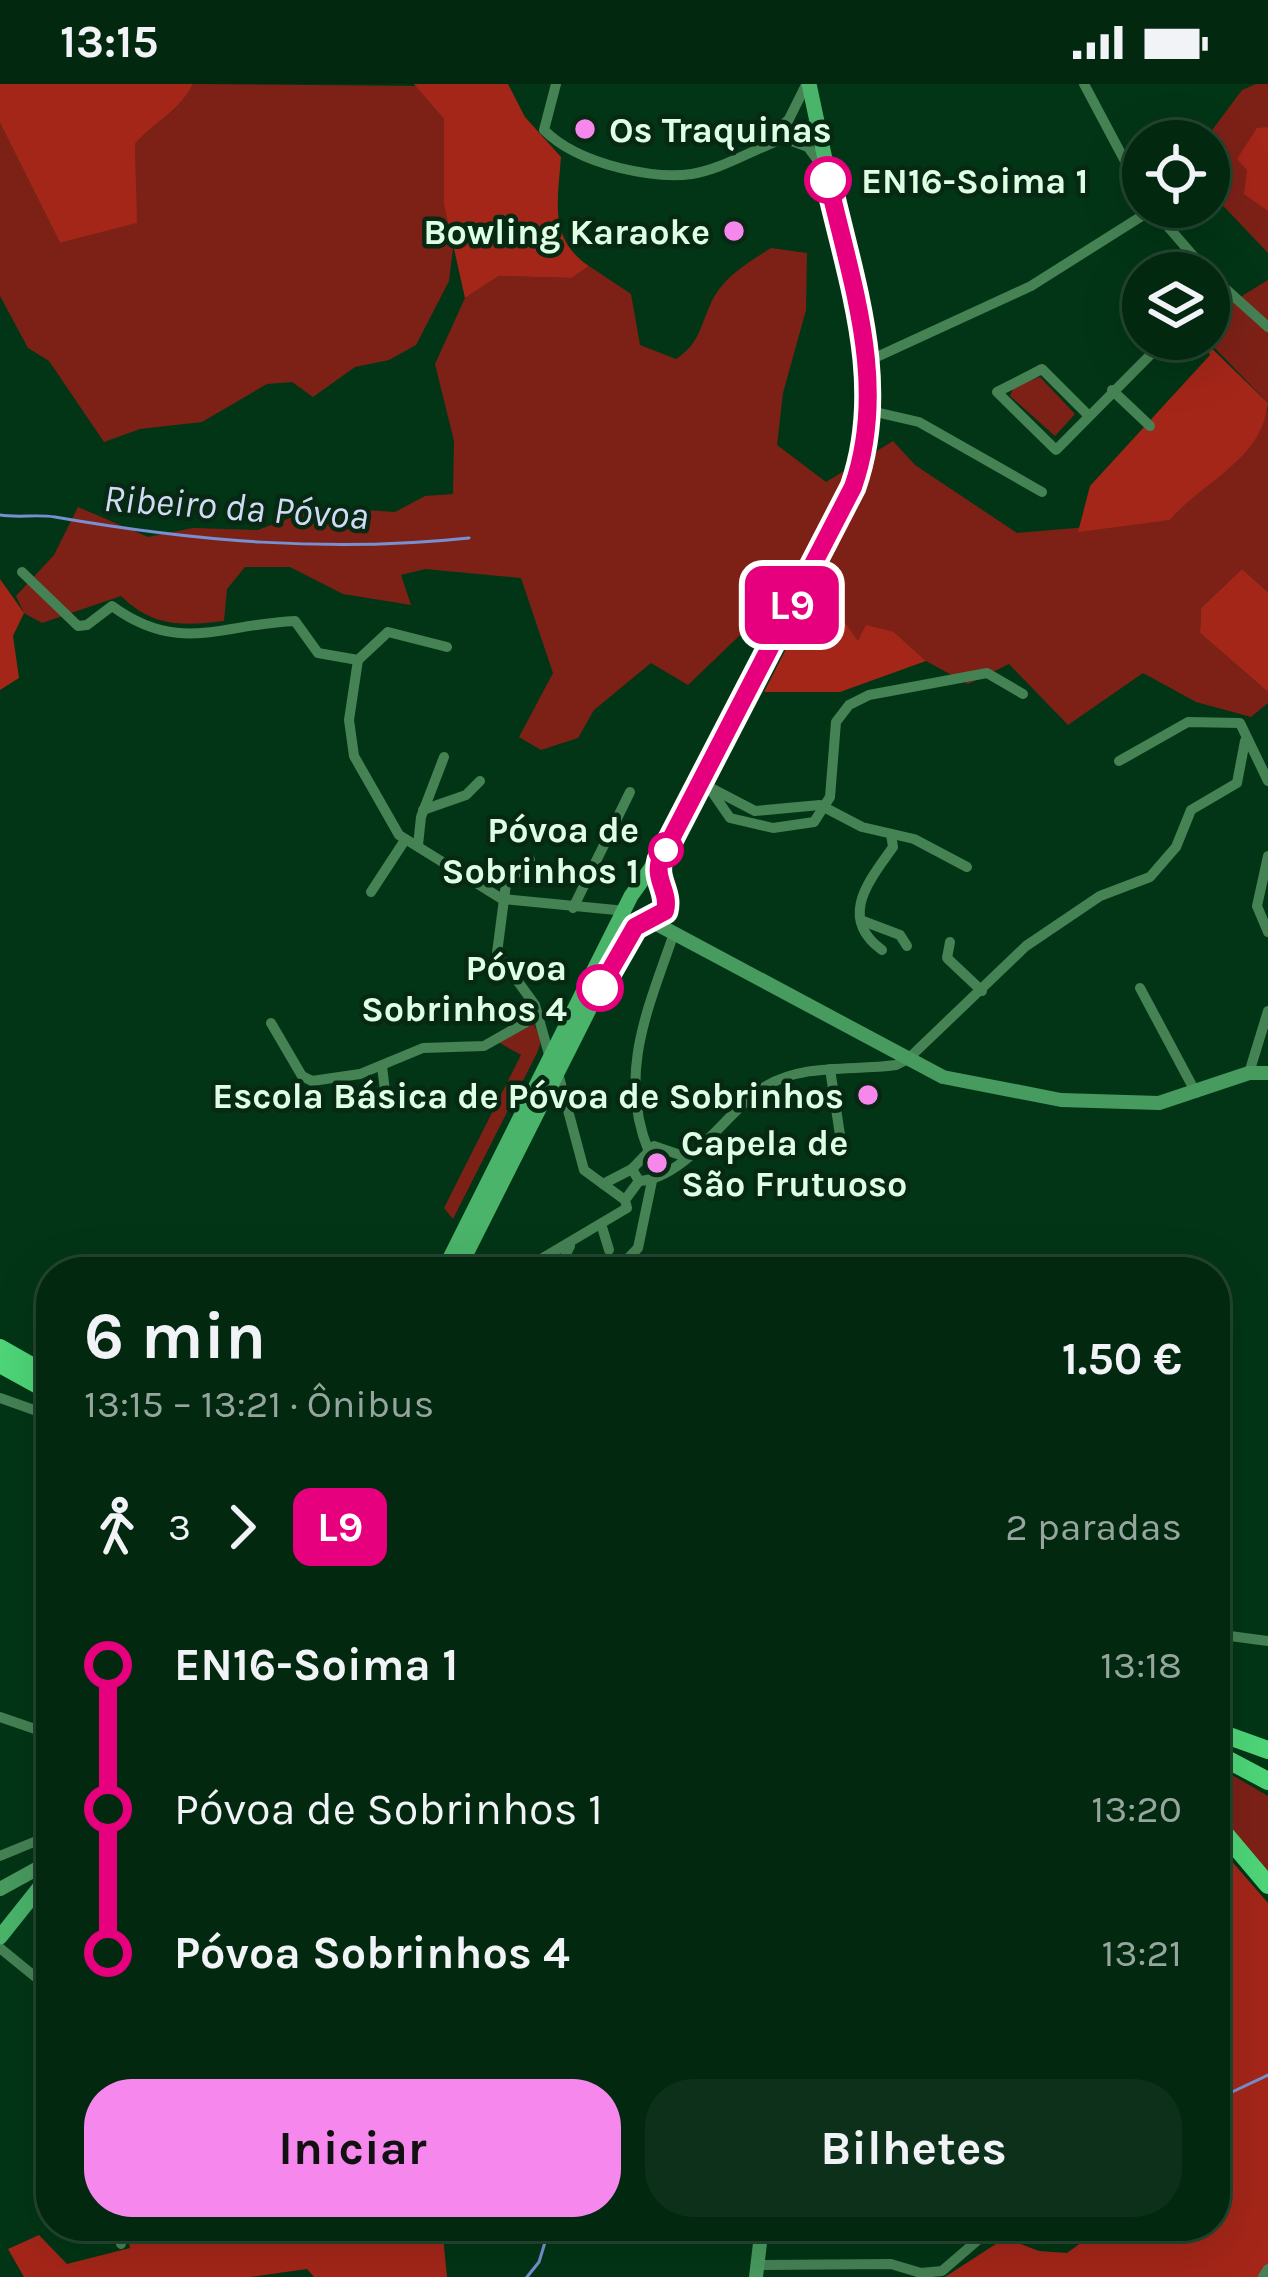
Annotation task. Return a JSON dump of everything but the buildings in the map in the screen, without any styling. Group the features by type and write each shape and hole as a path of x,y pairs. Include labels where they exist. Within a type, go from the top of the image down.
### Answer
{"highway":[{"path":"0,1348 36,1368"},
{"path":"0,1364 36,1384"},
{"path":"1230,1736 1268,1750"},
{"path":"1230,1761 1268,1781"},
{"path":"1230,1840 1268,1885"}],"main road":[{"path":"466,1257 544,1101 572,1020 628,906 704,785 853,487 871,411 868,362 808,84"},
{"path":"451,1257 623,942 653,918 662,889 660,860"},
{"path":"639,886 662,889"},
{"path":"628,906 634,915 653,918"},
{"path":"0,1937 20,1902 36,1887"}],"street":[{"path":"556,84 544,130 580,155 671,179 815,125"},
{"path":"782,134 808,84"},
{"path":"1084,84 1122,155"},
{"path":"782,134 808,147 826,172"},
{"path":"868,362 1030,286 1122,227"},
{"path":"1168,228 1187,252"},
{"path":"1230,296 1268,327"},
{"path":"1132,370 1140,360"},
{"path":"1088,415 1042,369 1007,382 997,392 1056,450 1143,360"},
{"path":"1112,390 1150,426"},
{"path":"871,411 919,422 1042,492"},
{"path":"22,572 78,626 87,626 112,606 134,623 178,634 295,622 318,653 358,660"},
{"path":"447,647 388,632 358,660 349,720 355,756 405,840 502,899 596,911 628,906"},
{"path":"704,785 730,818 773,829 814,822 820,805 830,797 836,722 859,699 987,673 1023,694"},
{"path":"1119,761 1188,722 1240,723 1268,782"},
{"path":"546,1257 602,1227 645,1181 686,1157 722,1120 772,1083 906,1061 1026,946 1100,896 1150,878 1176,847 1191,810 1237,783 1245,741"},
{"path":"418,845 423,810 445,757"},
{"path":"423,810 466,795 480,781"},
{"path":"704,785 755,811 820,805 862,826 914,839 967,867"},
{"path":"573,908 630,792"},
{"path":"882,950 861,919 860,891 893,847 891,834"},
{"path":"370,892 405,840"},
{"path":"1268,856 1257,906 1268,932"},
{"path":"530,860 506,884 499,961 539,1015 584,1170 643,1214"},
{"path":"596,911 612,924 615,937"},
{"path":"653,918 674,936 943,1077 1061,1100 1159,1103 1249,1073 1268,1073"},
{"path":"861,919 900,934 908,946"},
{"path":"649,1152 634,1100 632,1071 674,936"},
{"path":"950,942 947,958 982,991"},
{"path":"1140,988 1196,1093"},
{"path":"1249,1073 1268,1011"},
{"path":"539,1015 557,1025 572,1020"},
{"path":"271,1023 306,1079 348,1077 423,1048 484,1046 539,1015"},
{"path":"382,1066 386,1100"},
{"path":"766,1069 772,1083"},
{"path":"830,1070 840,1135"},
{"path":"544,1101 566,1106"},
{"path":"603,1184 663,1147 686,1157"},
{"path":"632,1169 645,1181"},
{"path":"629,1257 638,1247 645,1181"},
{"path":"602,1227 609,1250"},
{"path":"564,1257 572,1243"},
{"path":"0,1398 36,1411"},
{"path":"1230,1636 1268,1641"},
{"path":"0,1717 36,1729"},
{"path":"0,1856 36,1841"},
{"path":"0,1890 36,1870"},
{"path":"0,1890 19,1890 20,1902"},
{"path":"0,1948 36,1977"},
{"path":"760,2241 757,2271 891,2264 921,2273 942,2271 977,2241"},
{"path":"1263,2277 1268,2269"}],"shaded area":[{"path":"0,84 193,84 181,102 135,144 137,223 60,243 0,123"},
{"path":"193,84 417,86 444,119 444,203 454,241 449,281 416,345 389,360 355,367 313,397 292,382 267,384 202,422 140,429 104,442 49,361 28,348 0,296 0,123 60,243 136,223 135,144 181,102"},
{"path":"414,84 508,84 525,117 561,157 561,231 589,266 572,278 499,276 465,298 444,204 444,119"},
{"path":"1268,84 1268,253 1230,213 1230,120 1220,120 1242,90"},
{"path":"1268,127 1268,211 1244,194 1247,170 1237,159 1257,128"},
{"path":"771,248 807,253 806,310 783,393 777,445 826,482 893,441 915,465 1017,533 1170,520 1238,458 1268,409 1268,592 1242,569 1201,608 1200,633 1268,692 1268,703 1251,717 1196,702 1143,673 1068,725 1009,664 968,684 926,661 894,632 858,642 846,627 806,608 771,625 762,614 688,685 651,663 594,710 578,738 541,750 519,737 553,673 521,578 425,569 401,575 411,605 343,594 290,567 245,567 227,589 224,621 168,622 145,614 121,596 42,623 24,613 16,596 54,555 78,507 148,537 193,528 258,530 320,507 395,512 425,496 453,494 454,441 435,364 465,298 499,276 572,278 589,266 631,294 640,345 676,359 696,339 726,281"},
{"path":"1268,280 1268,403 1226,360 1230,360 1230,303"},
{"path":"1205,360 1224,360 1268,403 1255,440 1243,455 1170,520 1078,532 1090,486"},
{"path":"1040,377 1075,414 1055,436 1010,396 1014,386"},
{"path":"1242,569 1268,592 1268,692 1200,633 1201,608"},
{"path":"0,579 24,613 13,636 19,678 0,690"},
{"path":"806,608 834,608 858,641 866,625 894,632 926,661 840,692 764,692 787,647 771,625"},
{"path":"533,1022 541,1040 538,1051 453,1219 444,1208 521,1055 498,1042"},
{"path":"1230,1774 1268,1796 1268,1877 1230,1830"},
{"path":"1230,1859 1268,1903 1268,2277 945,2277 1000,2241 1067,2253 1083,2241 1230,2241"},
{"path":"36,2236 67,2264 130,2248 129,2241 443,2241 447,2277 314,2277 307,2269 250,2277 24,2277 8,2249"}],"waterway":[{"name":"Ribeiro da Póvoa","path":"0,515 48,516 261,542 365,544 469,538"},
{"path":"1230,2093 1268,2075"},
{"path":"527,2277 539,2262 545,2241"}],"bus line":[{"name":"L9","path":"600,988 635,927 656,920 665,911 667,899 657,875 660,860 853,487 867,444 868,362 828,180"}],"place":[{"name":"Os Traquinas","path":"585,129"},
{"name":"EN16-Soima 1","path":"828,180"},
{"name":"Bowling Karaoke","path":"734,231"},
{"name":"Póvoa de Sobrinhos 1","path":"666,850"},
{"name":"Póvoa Sobrinhos 4","path":"600,988"},
{"name":"Escola Básica de Póvoa de Sobrinhos","path":"868,1095"},
{"name":"Capela de São Frutuoso","path":"657,1163"}]}
